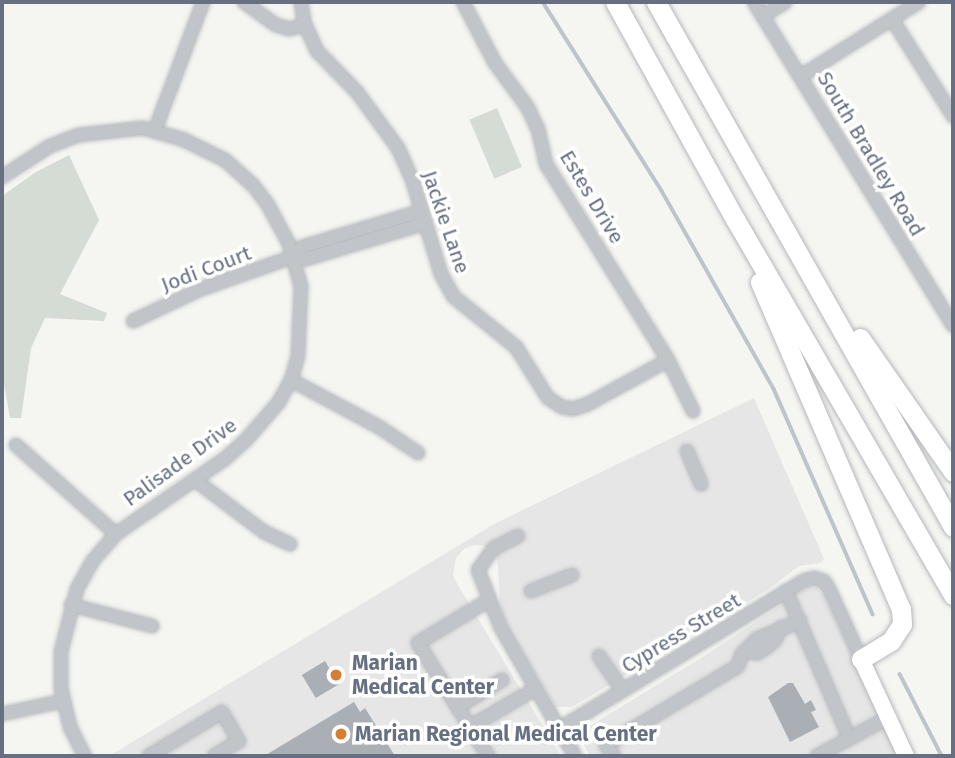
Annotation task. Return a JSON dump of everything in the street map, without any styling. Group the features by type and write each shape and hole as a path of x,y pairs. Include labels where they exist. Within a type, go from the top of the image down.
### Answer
{"highway":[{"path":"615,2 735,219 953,595"},
{"path":"656,2 953,527"},
{"path":"735,219 901,609 902,624 891,641 861,659"},
{"path":"785,226 953,472"}],"main road":[{"path":"861,659 889,717 901,755"}],"street":[{"path":"155,130 203,2"},
{"path":"244,2 276,25 289,29 305,25"},
{"name":"Jackie Lane","path":"300,2 305,25 317,51 357,92 398,148 424,217 441,274 454,297 516,347 554,403 573,409 587,404 668,360"},
{"name":"Estes Drive","path":"463,2 495,63 528,107 538,129 546,164 668,360 693,411"},
{"name":"South Bradley Road","path":"754,2 953,326"},
{"path":"763,16 785,2"},
{"path":"801,76 919,2"},
{"path":"892,19 953,116"},
{"name":"Palisade Drive","path":"2,177 50,146 79,135 113,129 155,130 225,160 253,185 268,205 295,256 301,286 302,323 298,356 291,380 265,420 236,449 116,534 92,562 71,605 61,652 63,701 70,727 85,756"},
{"name":"Jodi Court","path":"133,321 201,289 295,256 306,259 424,217"},
{"path":"291,380 379,427 418,453"},
{"path":"16,445 116,534"},
{"path":"687,451 701,485"},
{"path":"194,480 264,532 290,544"},
{"path":"518,536 494,548 478,570 489,600 534,689 575,756"},
{"path":"531,591 572,575"},
{"name":"Cypress Street","path":"559,729 786,591 814,578 824,582 861,659"},
{"path":"786,591 849,737"},
{"path":"488,756 418,643 489,600"},
{"path":"71,605 152,626"},
{"path":"614,756 606,744 738,666 745,651 757,639 800,621"},
{"path":"599,656 623,691"},
{"path":"458,707 502,680"},
{"path":"470,727 534,689"},
{"path":"2,714 63,701"},
{"path":"149,756 222,712 239,741 214,756"},
{"path":"817,756 889,717"}],"shaded area":[{"path":"497,108 522,167 494,179 469,120"},
{"path":"69,155 99,220 60,294 107,313 104,321 45,318 31,348 21,418 10,418 2,372 2,196 36,172"},
{"path":"754,398 824,559 821,563 799,566 769,589 572,707 556,707 507,626 500,604 497,554 485,546 474,545 464,549 456,558 453,575 456,582 561,756 109,756 496,523"},
{"path":"808,587 817,588 823,596 902,756 590,756 580,737 583,730 706,655"}],"building":[{"path":"325,661 339,684 316,698 302,675"},
{"path":"788,683 793,683 805,704 811,700 816,710 811,712 819,727 790,742 768,697"},
{"name":"Marian Regional Medical Center","path":"354,702 360,712 365,708 395,756 264,756"}],"waterway":[{"path":"543,2 662,191 774,389 873,614"},
{"path":"900,674 942,756"}],"place":[{"name":"Marian Medical Center","path":"336,675"},
{"name":"Marian Regional Medical Center","path":"341,734"}]}
